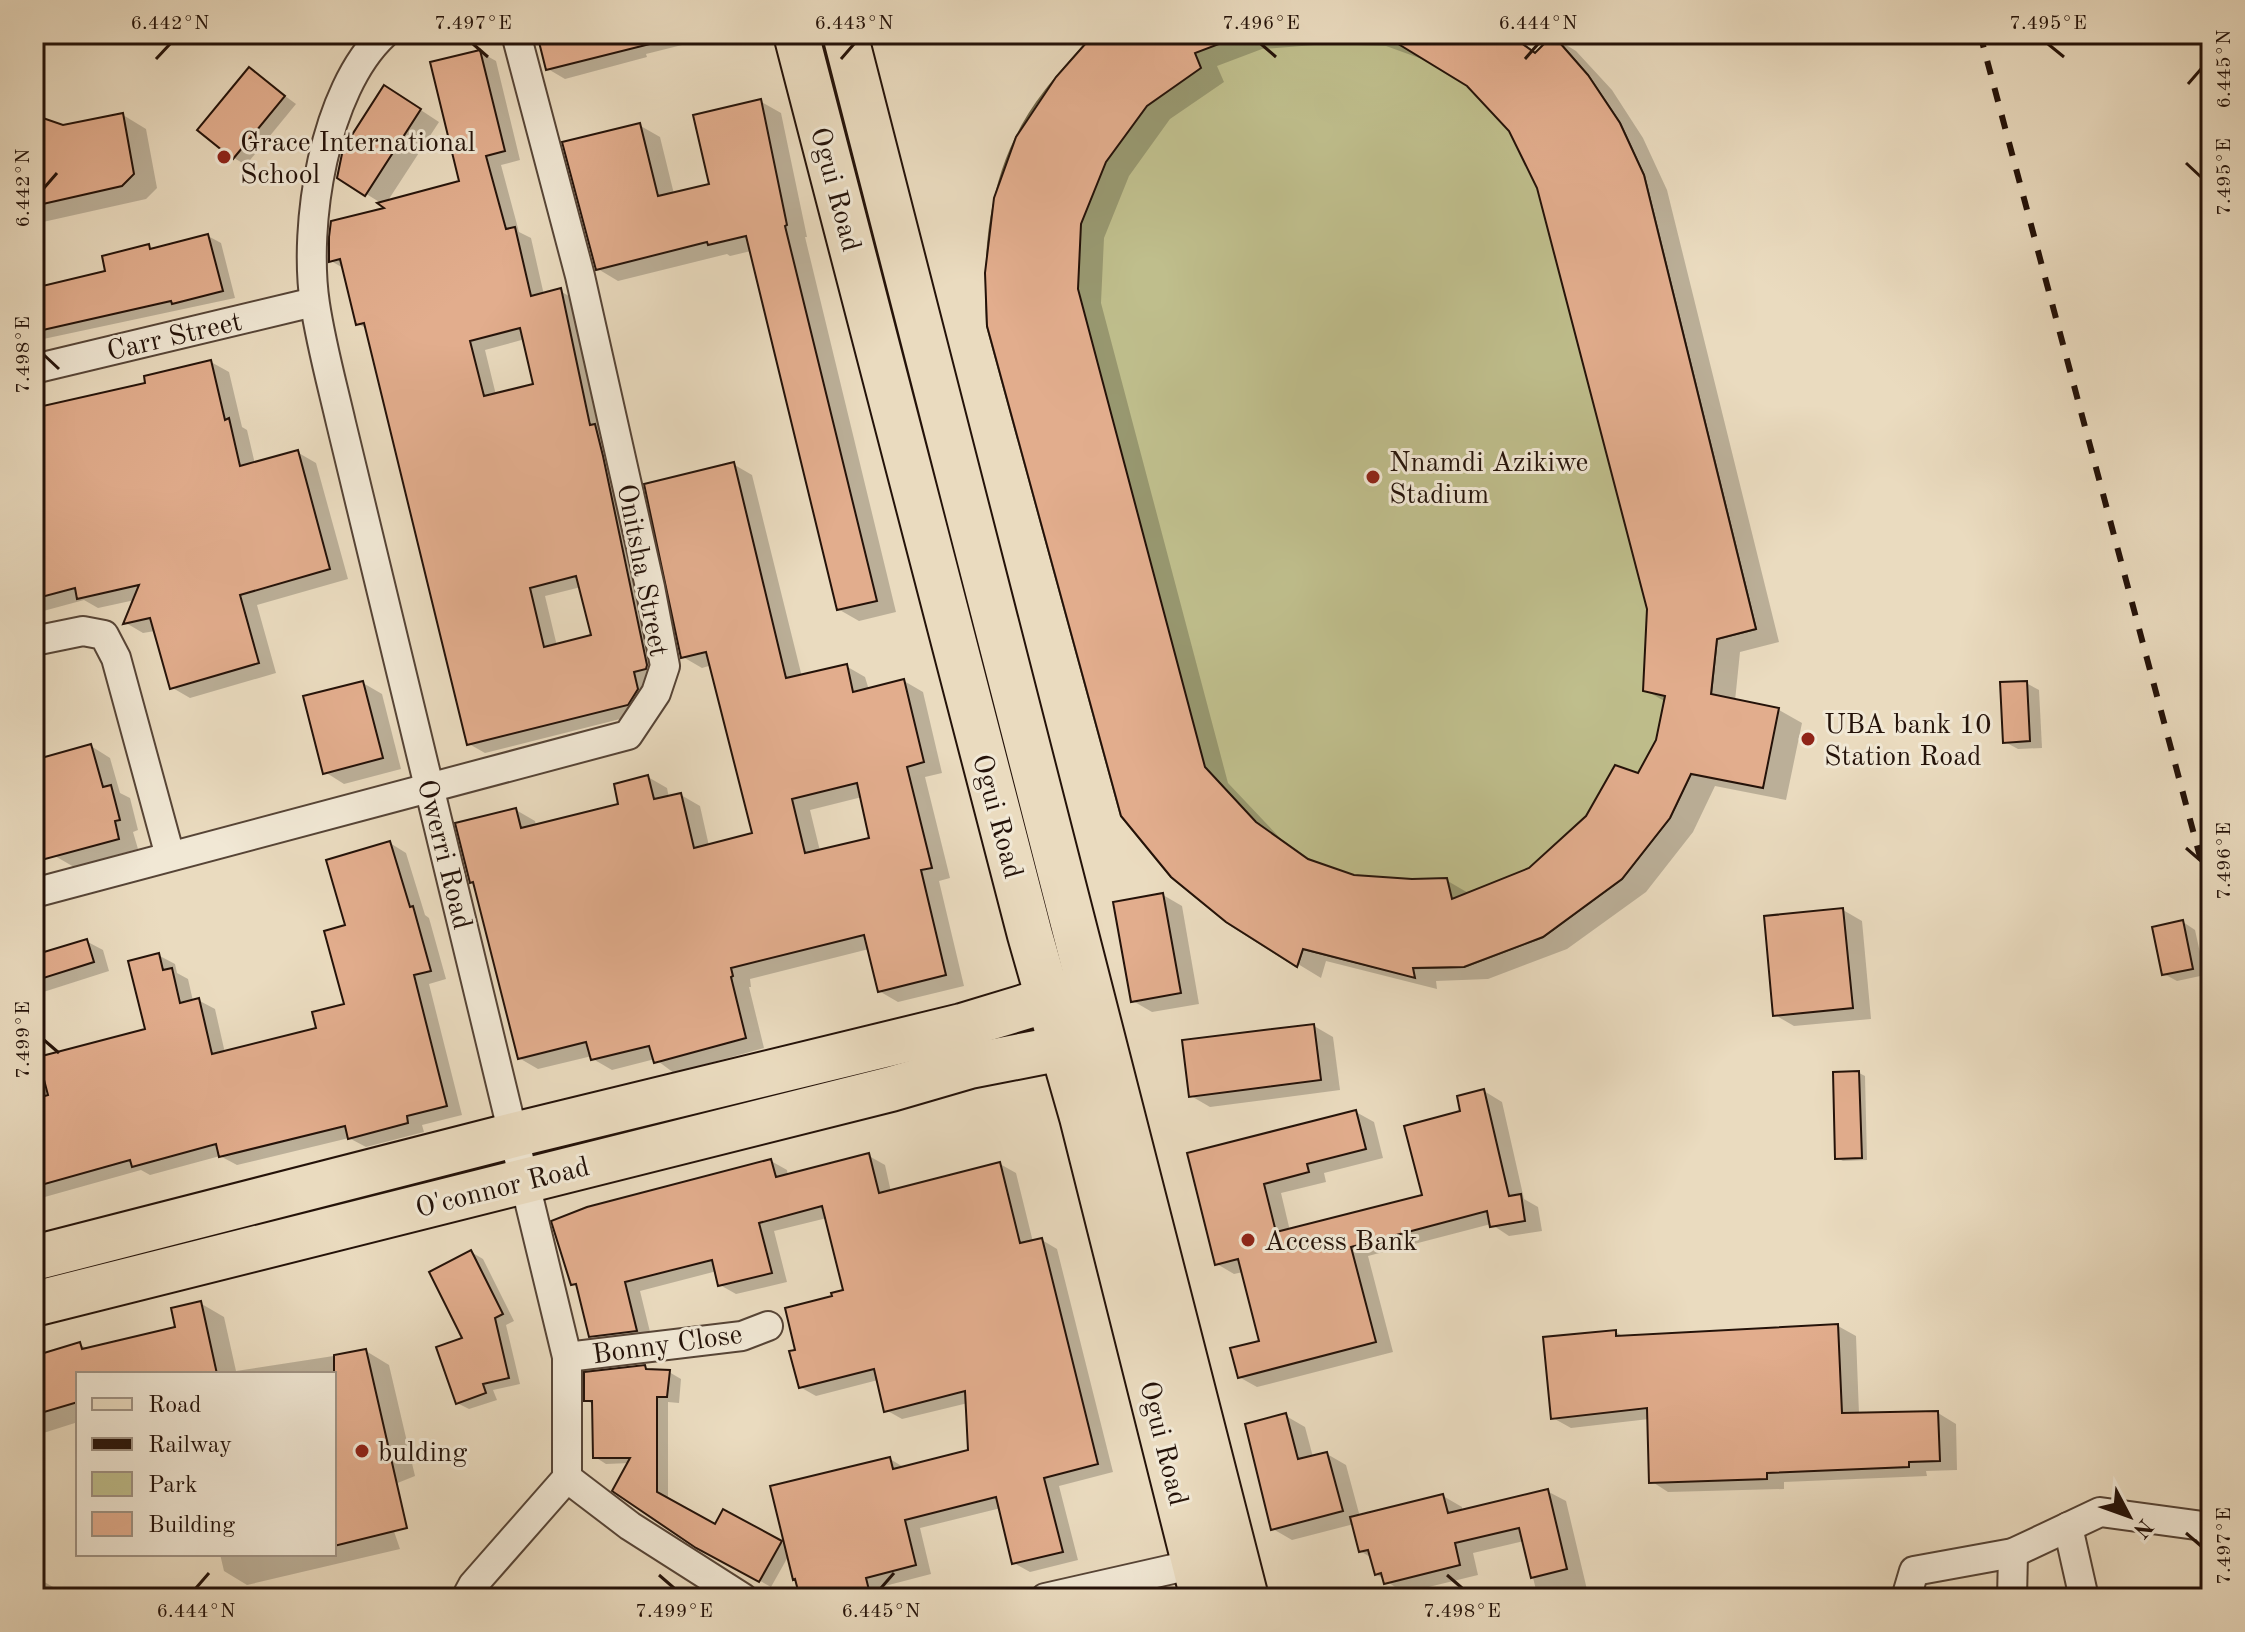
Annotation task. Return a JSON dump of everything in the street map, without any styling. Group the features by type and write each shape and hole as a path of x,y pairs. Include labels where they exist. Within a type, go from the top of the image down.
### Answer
{"main road":[{"name":"Ogui Road","path":"796,34 1030,935 1068,994"},
{"name":"Ogui Road","path":"845,34 1068,994 1211,1572"},
{"path":"966,1046 1007,980 1030,935"},
{"path":"966,1046 1068,994"},
{"name":"Ogui Road","path":"1082,1044 1082,1117 1211,1572 1246,1598"},
{"path":"966,1046 1082,1044"},
{"path":"966,1046 998,1068 1032,1078 1061,1096 1082,1117"},
{"name":"O'connor Road","path":"34,1258 514,1135 966,1046"},
{"name":"O'connor Road","path":"34,1304 891,1089 966,1046"}],"street":[{"name":"Onitsha Street","path":"34,893 628,735 656,693 665,666 647,571 580,276 516,34"},
{"name":"Owerri Road","path":"371,40 330,128 318,178 313,223 314,302 567,1357 567,1478"},
{"name":"Carr Street","path":"34,369 314,302"},
{"path":"34,641 83,631 104,635 116,658 170,856"},
{"name":"Bonny Close","path":"567,1357 742,1336 768,1326"},
{"path":"466,1598 473,1585 567,1478 630,1526 743,1598"},
{"path":"1906,1598 1914,1571 2013,1553 2100,1512 2203,1526 2211,1534"},
{"path":"2068,1527 2084,1598"},
{"path":"2012,1598 2013,1553"},
{"path":"1045,1598 1211,1572"}],"green space":[{"name":"Nnamdi Azikiwe Stadium","path":"1094,34 1509,34 1535,53 1553,35 1588,75 1620,123 1644,175 1756,629 1717,639 1706,741 1670,818 1622,879 1543,937 1464,967 1382,969 1303,949 1297,967 1226,922 1171,877 1121,816 987,326 987,254 993,207 1006,160 1032,110"}],"building":[{"path":"537,34 653,34 654,43 546,70"},
{"path":"1094,34 1240,36 1195,53 1201,68 1147,106 1106,162 1081,224 1078,289 1205,767 1256,822 1308,859 1354,875 1447,878 1452,899 1529,868 1586,816 1615,765 1638,773 1656,740 1665,696 1643,691 1647,609 1537,188 1509,131 1467,86 1382,34 1509,34 1535,53 1553,35 1588,75 1620,123 1644,175 1756,629 1717,639 1711,694 1779,708 1763,788 1691,774 1670,818 1622,879 1543,937 1464,967 1413,968 1415,978 1303,949 1297,967 1226,922 1171,877 1121,816 987,326 985,273 994,198 1016,137 1056,77"},
{"path":"480,50 505,151 486,156 506,229 515,227 531,296 561,288 590,425 595,424 603,456 647,665 646,669 634,672 638,689 628,705 467,745 364,323 356,325 340,259 329,262 331,221 384,208 377,203 459,181 430,62","holes":["520,328 533,384 484,396 470,341","576,576 591,635 544,647 530,588"]},
{"path":"249,67 285,96 233,159 197,130"},
{"path":"384,85 421,109 365,196 337,178 343,149"},
{"path":"761,99 785,226 877,601 837,610 746,236 708,245 707,242 596,270 562,142 640,123 658,196 709,184 693,115"},
{"path":"123,113 134,174 122,186 34,206 34,115 63,125"},
{"path":"208,234 223,291 34,332 34,288 105,271 102,256 149,244 150,249"},
{"path":"211,360 240,466 298,450 330,569 240,595 259,663 170,689 150,618 123,624 139,585 77,599 75,588 34,599 34,408 145,383 144,376"},
{"path":"734,462 786,678 847,664 853,692 904,679 924,762 907,767 932,868 921,870 946,975 878,992 864,935 731,968 746,1038 654,1063 649,1046 591,1060 586,1042 518,1059 455,823 516,808 521,828 618,804 614,784 648,775 654,799 681,793 694,848 752,833 706,652 681,658 644,484","holes":["857,783 869,838 805,853 792,799"]},
{"path":"363,681 383,758 323,774 303,696"},
{"path":"2027,681 2030,741 2003,743 2000,682"},
{"path":"91,744 103,787 111,785 120,820 115,821 119,839 34,862 34,760"},
{"path":"390,841 431,971 414,975 447,1106 407,1116 408,1123 348,1139 345,1126 219,1157 216,1144 132,1167 130,1160 34,1187 34,1099 48,1095 38,1057 145,1029 128,961 159,953 163,970 172,968 180,1003 199,998 212,1054 316,1028 312,1012 344,1004 324,931 345,925 326,860"},
{"path":"1163,893 1181,993 1131,1002 1113,902"},
{"path":"1843,908 1853,1008 1773,1016 1764,916"},
{"path":"2183,920 2193,969 2162,975 2152,927"},
{"path":"87,939 94,962 34,981 34,955"},
{"path":"1314,1024 1321,1080 1189,1097 1182,1040"},
{"path":"1859,1071 1862,1158 1835,1159 1833,1072"},
{"path":"1484,1089 1509,1196 1521,1194 1525,1221 1490,1227 1487,1211 1351,1247 1376,1342 1238,1378 1230,1348 1259,1341 1238,1259 1215,1265 1187,1153 1356,1110 1366,1149 1307,1164 1309,1172 1264,1184 1276,1232 1422,1195 1404,1126 1460,1111 1457,1096"},
{"path":"869,1153 879,1193 1000,1162 1020,1243 1042,1238 1098,1464 1044,1478 1063,1552 1012,1564 996,1497 905,1520 916,1565 866,1578 869,1590 839,1598 800,1598 770,1486 890,1457 893,1469 968,1450 965,1391 884,1412 874,1369 799,1388 789,1351 795,1350 785,1308 832,1296 831,1293 843,1290 822,1206 759,1223 772,1273 718,1286 712,1260 625,1282 637,1331 589,1337 576,1284 571,1285 551,1221 587,1207 771,1159 776,1177"},
{"path":"471,1250 503,1314 495,1318 509,1378 483,1384 486,1393 456,1404 436,1347 462,1338 429,1272"},
{"path":"201,1301 217,1372 76,1372 76,1403 34,1415 34,1356 80,1342 82,1349 175,1327 171,1308"},
{"path":"1838,1324 1842,1413 1938,1411 1940,1461 1909,1462 1909,1467 1767,1473 1767,1479 1649,1483 1647,1408 1551,1419 1543,1337 1616,1330 1616,1336"},
{"name":"bulding","path":"366,1349 407,1528 336,1546 336,1372 334,1355"},
{"path":"645,1365 646,1369 670,1370 667,1397 657,1397 657,1492 715,1524 723,1509 782,1541 759,1582 696,1548 612,1491 630,1458 593,1458 592,1401 584,1401 584,1372"},
{"path":"1286,1413 1298,1459 1327,1452 1343,1511 1271,1530 1245,1424"},
{"path":"1548,1489 1567,1569 1531,1578 1519,1528 1455,1543 1460,1565 1384,1584 1381,1573 1375,1575 1368,1550 1359,1552 1350,1517 1443,1494 1448,1513"}],"railway":[{"path":"1980,34 2211,898"}],"place":[{"name":"Grace International School","path":"224,157"},
{"name":"Nnamdi Azikiwe Stadium","path":"1373,477"},
{"name":"UBA bank 10 Station Road","path":"1808,739"},
{"name":"Access Bank","path":"1248,1240"},
{"name":"bulding","path":"362,1451"}]}
